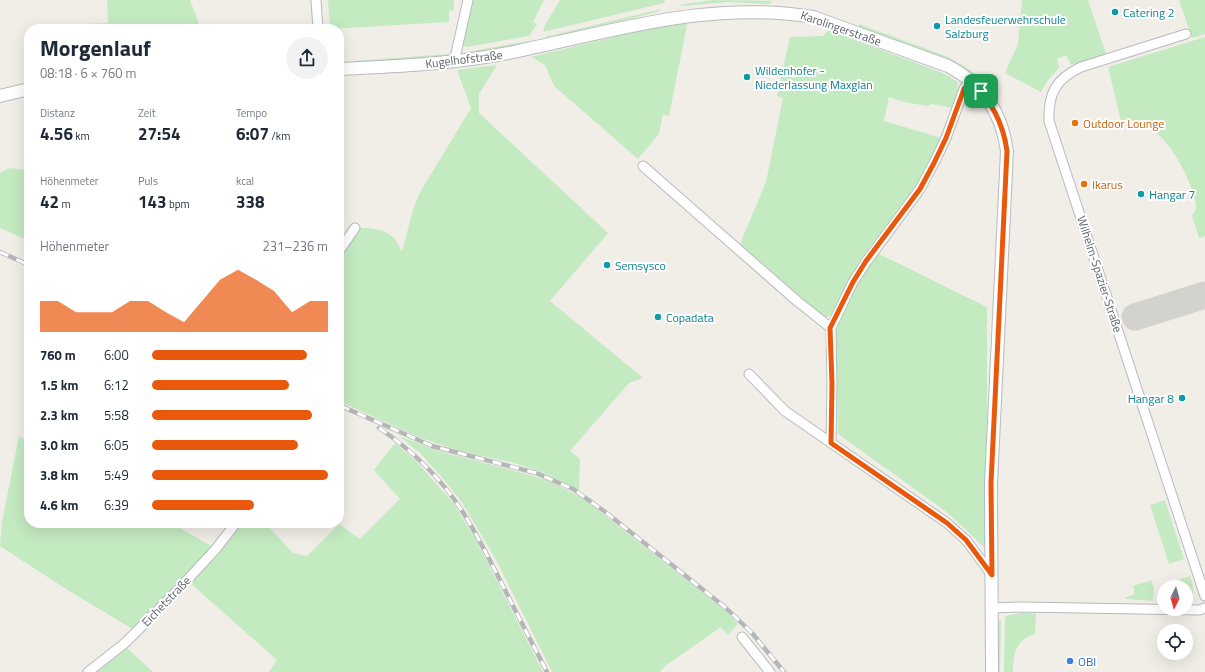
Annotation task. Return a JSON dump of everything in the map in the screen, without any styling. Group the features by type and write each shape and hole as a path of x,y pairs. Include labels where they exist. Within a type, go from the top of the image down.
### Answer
{"street":[{"path":"316,0 318,24"},
{"path":"454,62 468,0"},
{"name":"Karolingerstraße","path":"586,35 667,14 727,6 792,11 819,19 948,66 971,80 981,91 996,113 1004,132 1007,151 991,483 992,672"},
{"name":"Wilhelm-Spazier-Straße","path":"1186,34 1081,67 1068,73 1060,80 1054,90 1049,109 1049,121 1205,596"},
{"name":"Kugelhofstraße","path":"344,70 454,62 482,58 515,52 586,35"},
{"path":"831,443 832,384 830,328 853,282 866,261 920,189 946,138 964,89 971,80"},
{"path":"0,96 24,90"},
{"path":"643,166 797,301 830,328"},
{"path":"344,244 355,228"},
{"path":"749,374 785,411 947,523 966,540 992,575"},
{"name":"Eichetstraße","path":"88,672 125,643 215,550 232,528"},
{"path":"992,608 1021,607 1199,610 1205,608"},
{"path":"742,637 770,672"}],"green space":[{"path":"107,0 190,0 199,24 88,24 108,23"},
{"path":"328,0 454,0 454,10 449,11 449,22 344,28 344,24 330,24"},
{"path":"472,0 544,0 533,22 537,24 529,36 467,47 462,44"},
{"path":"560,0 665,0 664,3 543,32 545,25"},
{"path":"714,0 773,1 769,4 727,2 683,6 677,5"},
{"path":"1022,0 1088,0 1106,54 1071,65 1066,55 1057,59 1059,68 1048,80 1041,92 1005,73 1018,44"},
{"path":"1179,0 1205,0 1205,34 1192,38"},
{"path":"661,9 657,12 549,39 545,37"},
{"path":"688,20 669,116 663,114 659,134 638,159 554,86 545,65 531,57 667,24"},
{"path":"859,24 946,56 976,75 981,80 986,90 858,27"},
{"path":"828,30 943,73 958,82 953,108 932,104 927,106 904,102 889,97 884,121 942,138 934,156 920,180 847,285 831,315 826,318 820,316 740,244 766,182 783,98 777,96 790,37 824,36"},
{"path":"1205,37 1205,236 1199,238 1192,216 1196,209 1195,201 1188,178 1182,166 1166,142 1156,133 1145,125 1134,121 1121,121 1108,67"},
{"path":"528,41 525,45 463,55 462,53"},
{"path":"449,54 448,57 354,64 354,61"},
{"path":"497,65 479,94 479,113 608,233 550,301 643,378 629,383 570,451 580,459 579,490 538,471 514,463 459,451 418,437 344,403 344,250 359,228 374,229 388,233 396,240 402,252 412,213 419,194 471,108 457,70"},
{"path":"9,168 24,170 24,239 0,228 0,173"},
{"path":"877,253 987,307 985,548 948,513 838,434 836,327 843,307"},
{"path":"19,436 24,439 24,528 180,528 213,547 134,630 66,589 0,546 2,522"},
{"path":"399,436 439,451 547,480 581,497 727,612 738,624 728,635 721,627 665,666 660,672 552,672 494,556 461,501 420,453"},
{"path":"395,443 416,461 454,504 475,538 543,672 269,672 277,660 189,582 237,528 270,528 293,553 307,556 335,528 344,528 360,539 400,499 374,470"},
{"path":"1165,500 1184,559 1169,564 1150,505"},
{"path":"1190,576 1191,580 1178,580"},
{"path":"1151,580 1154,588 1153,601 1125,598 1135,594 1133,586"},
{"path":"1021,613 1036,613 1035,634 1029,636 1020,643 1017,648 1013,672 1004,672 1005,616"},
{"path":"1001,620 1000,672 997,672 998,628 999,621"},
{"path":"126,647 153,672 94,672"}],"taxiway":[{"path":"1135,317 1205,295"}],"railway":[{"path":"0,252 24,263"},
{"path":"344,407 432,446 536,473 573,489 604,511 726,608 752,633 784,672"},
{"path":"379,428 418,459 452,496 483,547 547,672"}],"place":[{"name":"Catering 2","path":"1115,12"},
{"name":"Landesfeuerwehrschule Salzburg","path":"937,26"},
{"name":"Wildenhofer - Niederlassung Maxglan","path":"747,77"},
{"name":"Outdoor Lounge","path":"1075,123"},
{"name":"Ikarus","path":"1084,184"},
{"name":"Hangar 7","path":"1141,194"},
{"name":"Semsysco","path":"607,265"},
{"name":"Copadata","path":"658,317"},
{"name":"Hangar 8","path":"1182,398"},
{"name":"OBI","path":"1070,661"}],"route":[{"path":"971,80 981,91 990,102 1001,123 1007,151 991,483 992,575 983,565 966,540 947,523 922,504 831,443 832,384 830,328 839,308 866,261 920,189 946,138 964,89 971,80"}]}
